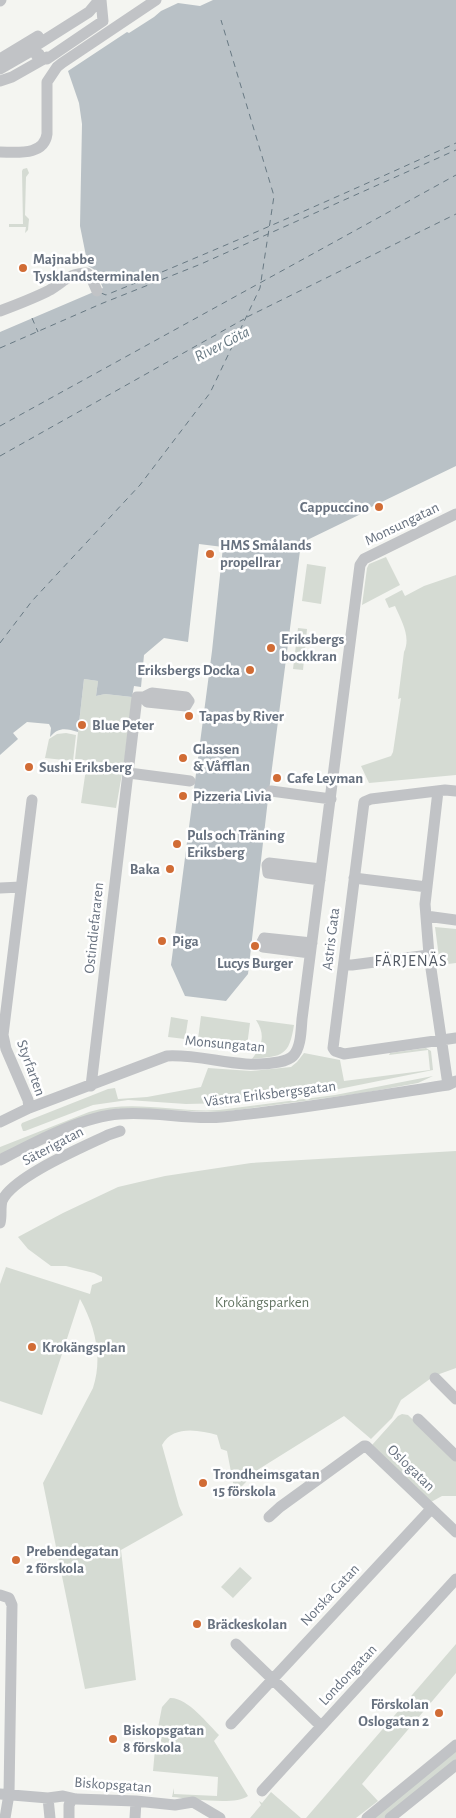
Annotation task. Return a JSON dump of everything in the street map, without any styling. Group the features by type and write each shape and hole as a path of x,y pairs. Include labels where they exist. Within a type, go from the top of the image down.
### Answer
{"street":[{"path":"38,55 32,48 89,12 100,0"},
{"path":"0,69 38,55 47,59 103,21 100,0"},
{"path":"0,59 100,0"},
{"path":"0,152 31,152 42,146 46,142 47,134 47,82 52,73 62,63 156,0"},
{"path":"0,76 38,55"},
{"path":"0,81 12,77 38,55"},
{"path":"0,311 48,290 70,275 78,273 87,273 91,277 97,291"},
{"name":"Monsungatan","path":"0,1122 30,1108 168,1056 264,1064 288,1060 295,1054 298,1047 360,566 363,560 456,514"},
{"name":"Ostindiefararen","path":"90,1086 137,697 144,697"},
{"path":"129,773 190,781"},
{"path":"438,791 425,904 429,955 441,1040 453,1084"},
{"name":"Astris Gata","path":"456,791 438,791 371,799 364,802 333,1048 335,1051 344,1054 456,1038"},
{"path":"271,792 331,799"},
{"name":"Styrfarten","path":"30,1108 6,1049 3,1035 6,970 21,888 32,800"},
{"path":"354,878 427,887"},
{"path":"0,888 21,888"},
{"path":"426,916 456,920"},
{"path":"344,964 352,965 429,955"},
{"name":"Västra Eriksbergsgatan","path":"0,1160 84,1122 109,1115 134,1113 203,1118 319,1104 453,1084"},
{"name":"Säterigatan","path":"0,1223 0,1204 13,1185 36,1170 108,1135 120,1132"},
{"name":"Västra Eriksbergsgatan","path":"0,1165 12,1154"},
{"path":"435,1378 456,1399"},
{"path":"418,1419 456,1456"},
{"name":"Oslogatan","path":"269,1517 366,1446 456,1532"},
{"name":"Norska Gatan","path":"231,1724 431,1509"},
{"name":"Londongatan","path":"262,1791 456,1580"},
{"path":"0,1594 9,1598 12,1605 5,1818"},
{"path":"236,1644 321,1726"},
{"path":"367,1818 456,1746"},
{"path":"390,1818 456,1764"},
{"name":"Biskopsgatan","path":"5,1794 48,1798 62,1796 72,1799 136,1801 175,1805 193,1802 220,1818"},
{"path":"48,1798 50,1818"},
{"path":"69,1818 69,1805 72,1799"},
{"path":"135,1818 136,1801"}],"green space":[{"path":"27,168 29,173 26,177 25,215 29,219 28,230 25,233 26,227 9,227 9,224 23,224 22,171"},
{"path":"386,557 400,585 362,605 369,564"},
{"path":"307,564 326,567 321,604 302,601"},
{"path":"456,575 456,775 369,783 361,766 391,756 393,752 401,698 398,699 407,641 405,629 395,606 389,608 385,599 402,590 405,596 424,586"},
{"path":"298,628 307,629 303,670 293,669"},
{"path":"84,679 98,681 96,696 105,694 132,697 124,765 75,759"},
{"path":"57,734 76,735 73,761 45,758 49,739"},
{"path":"86,769 122,774 116,808 81,803"},
{"path":"435,927 456,929 456,963 440,965"},
{"path":"201,1016 250,1023 247,1046 198,1039"},
{"path":"171,1017 188,1020 185,1039 168,1037"},
{"path":"256,1020 294,1025 290,1043 282,1053 271,1057 252,1059 262,1040 261,1031"},
{"path":"426,1048 431,1051 433,1070 334,1090 229,1103 186,1104 128,1100 93,1105 25,1131 23,1131 21,1125 108,1089 115,1088 118,1099 147,1097 201,1087 208,1068 251,1071 291,1067 304,1053 340,1060 344,1081 430,1070 428,1050 389,1055 390,1053"},
{"path":"433,1076 418,1083 363,1093 222,1112 134,1109 0,1156 0,1147 89,1112 105,1108 138,1106 187,1110 219,1110 335,1095"},
{"name":"Krokängsparken","path":"456,1151 456,1368 434,1376 401,1400 392,1418 371,1439 344,1416 259,1469 235,1493 227,1451 221,1449 217,1435 187,1431 173,1434 167,1439 162,1445 183,1515 121,1550 136,1680 85,1689 43,1483 93,1388 97,1365 96,1342 90,1320 80,1299 42,1415 0,1401 0,1284 6,1267 90,1294 92,1285 102,1281 102,1277 66,1266 51,1266 28,1249 18,1237 118,1187 165,1176 251,1163"},
{"path":"402,1414 408,1415 456,1461 456,1496 442,1496 431,1502 372,1445"},
{"path":"240,1567 252,1578 233,1598 221,1587"},
{"path":"456,1644 456,1673 362,1784 378,1801 356,1818 306,1818"},
{"path":"170,1698 177,1699 190,1706 219,1735 214,1741 248,1796 233,1801 172,1797 174,1788 174,1794 217,1796 218,1777 153,1771 156,1738 162,1707"},
{"path":"456,1751 456,1760 384,1818 374,1818"},
{"path":"271,1792 301,1818 250,1818 261,1805 259,1801 262,1803"}],"water":[{"name":"River Göta","path":"213,0 456,0 456,466 301,543 268,799 248,974 226,1001 185,996 171,965 212,651 223,547 199,544 188,642 164,638 144,655 141,687 134,686 132,697 105,694 96,696 98,681 84,679 78,732 62,729 56,731 50,737 51,728 49,724 27,722 13,733 18,739 0,755 0,332 103,288 95,270 88,266 80,226 82,124 79,103 68,71 161,11 178,3 200,6"}],"ferry route":[{"path":"0,643 32,601 140,485 210,393 260,288 274,196 221,20"},
{"path":"101,293 106,295 194,258 456,143"},
{"path":"0,348 103,303 201,264 456,150"},
{"path":"0,426 456,175"},
{"path":"247,317 456,214"},
{"path":"32,318 38,332"},
{"path":"0,456 244,319"}],"place":[{"name":"Majnabbe Tysklandsterminalen","path":"23,268"},
{"name":"Cappuccino","path":"379,507"},
{"name":"HMS Smålands propellrar","path":"210,554"},
{"name":"Eriksbergs bockkran","path":"271,648"},
{"name":"Eriksbergs Docka","path":"250,670"},
{"name":"Tapas by River","path":"189,716"},
{"name":"Blue Peter","path":"82,725"},
{"name":"Glassen & Våfflan","path":"183,758"},
{"name":"Sushi Eriksberg","path":"29,767"},
{"name":"Cafe Leyman","path":"277,778"},
{"name":"Pizzeria Livia","path":"183,796"},
{"name":"Puls och Träning Eriksberg","path":"177,844"},
{"name":"Baka","path":"170,869"},
{"name":"Piga","path":"162,941"},
{"name":"Lucys Burger","path":"255,946"},
{"name":"Krokängsplan","path":"32,1347"},
{"name":"Trondheimsgatan 15 förskola","path":"203,1483"},
{"name":"Prebendegatan 2 förskola","path":"16,1560"},
{"name":"Bräckeskolan","path":"197,1624"},
{"name":"Förskolan Oslogatan 2","path":"439,1713"},
{"name":"Biskopsgatan 8 förskola","path":"113,1739"}],"district":[{"name":"FÄRJENÄS","path":"411,961"}]}
